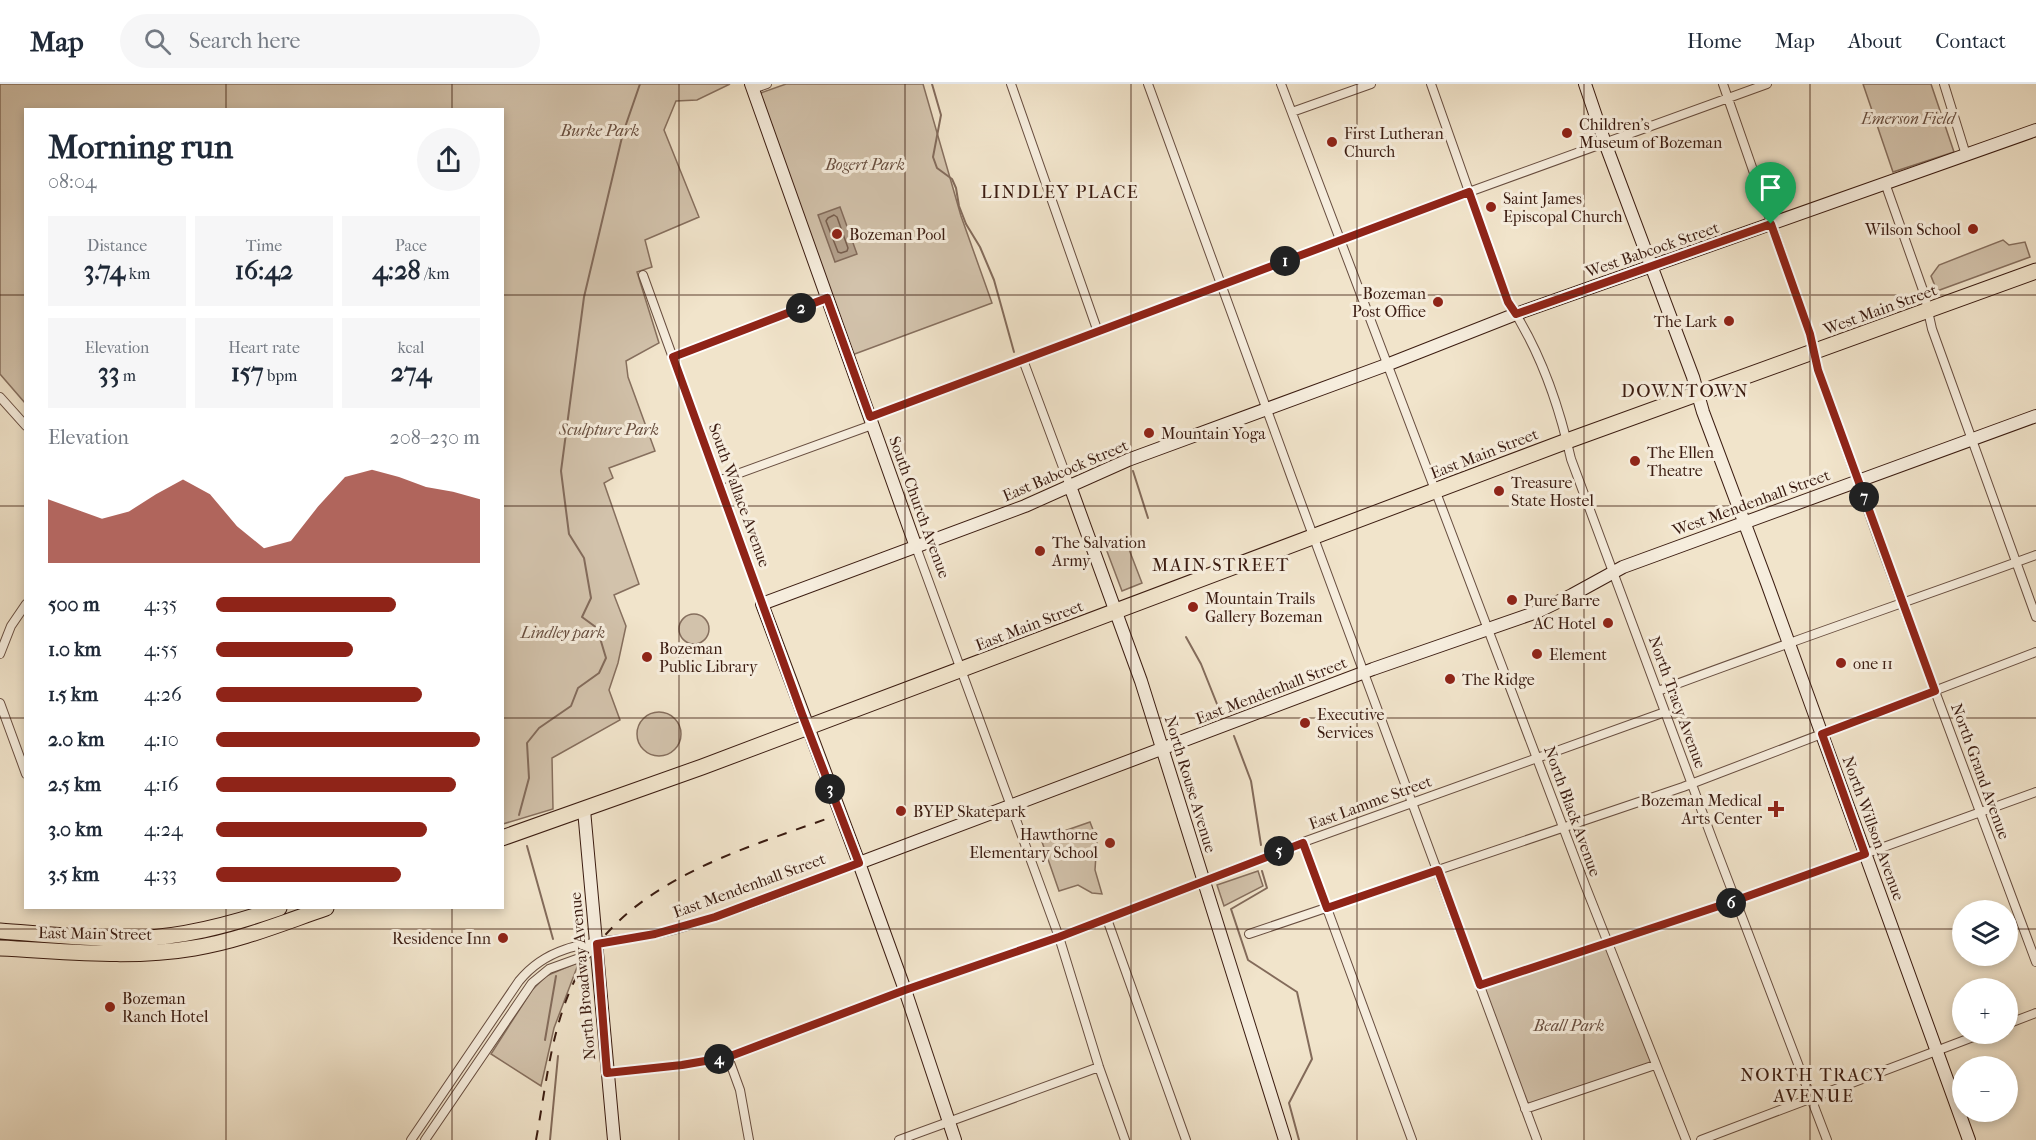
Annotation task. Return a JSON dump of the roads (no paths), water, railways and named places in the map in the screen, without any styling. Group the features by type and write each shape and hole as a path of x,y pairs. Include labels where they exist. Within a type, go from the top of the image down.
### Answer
{"highway":[{"name":"West Main Street","path":"1567,441 2036,272"},
{"name":"East Main Street","path":"504,837 702,767 1567,441"},
{"name":"East Main Street","path":"0,932 126,939 223,925 276,909"},
{"name":"East Main Street","path":"0,948 128,954 183,950 227,941 323,909"}],"street":[{"path":"752,87 767,84"},
{"path":"1011,84 1098,332"},
{"path":"1148,84 1265,409 1537,1140"},
{"name":"North Black Avenue","path":"1281,84 1607,943 1686,1140"},
{"path":"1292,112 1371,84"},
{"name":"North Tracy Avenue","path":"1431,84 1508,302 1523,325 1562,423 1571,459 1613,573 1827,1140"},
{"name":"North Willson Avenue","path":"1585,84 1699,393 1703,412 1968,1140"},
{"name":"North Grand Avenue","path":"1723,84 1810,334 1818,370 1902,604 2036,962"},
{"path":"718,481 1023,360 1469,192 1767,84"},
{"path":"1944,84 1966,154"},
{"name":"South Church Avenue","path":"752,87 916,547 1059,937 1125,1140"},
{"name":"West Babcock Street","path":"1516,314 2036,130"},
{"path":"1886,183 1924,293 1932,329 2036,616"},
{"name":"South Wallace Avenue","path":"642,275 905,990 955,1140"},
{"path":"673,357 827,298"},
{"name":"East Babcock Street","path":"762,604 1025,506 1128,460 1389,364 1516,314"},
{"path":"1023,360 1070,486"},
{"path":"0,397 24,424"},
{"name":"West Mendenhall Street","path":"1613,573 1623,567 1744,522 2036,416"},
{"name":"North Rouse Avenue","path":"1070,486 1141,681 1285,1140"},
{"path":"1658,691 1788,642 1902,604 2036,555"},
{"name":"East Mendenhall Street","path":"411,1140 525,973 537,962 581,944 597,944 655,934 715,917 1364,673 1538,612 1613,573"},
{"path":"0,654 11,626 24,607"},
{"path":"1249,934 1692,783 2036,652"},
{"path":"0,703 24,769"},
{"name":"East Lamme Street","path":"607,1073 682,1065 728,1057 905,990 1059,937 1413,802 1665,712"},
{"path":"1480,985 1737,900 2036,792"},
{"name":"North Broadway Avenue","path":"584,810 614,1140"},
{"path":"1303,843 1412,1140"},
{"path":"1107,919 1186,1140"},
{"path":"425,1140 532,983 549,969 585,956 597,944"},
{"path":"2018,1019 2036,1012"},
{"path":"1701,1140 1954,1044"},
{"path":"728,1057 740,1090 749,1140"},
{"path":"1526,1109 1655,1065"},
{"path":"899,1140 1100,1067"}],"water":[{"name":"Bozeman Pool","path":"840,207 857,254 835,262 818,215"}],"waterway":[{"path":"519,815 529,778 527,743 539,728 571,706 578,688 599,673 606,658 597,628 582,617 591,598 584,558 569,534 561,471 584,297 623,133 640,84"},
{"path":"932,84 941,115 933,157 937,168 952,179 956,188 959,206 966,224 980,247 994,280 1014,352"},
{"path":"1133,471 1148,518"},
{"path":"1186,637 1201,664 1221,714"},
{"path":"1234,736 1251,781 1261,845"},
{"path":"527,846 553,939"},
{"path":"1262,871 1267,888 1231,909 1248,960 1297,992 1312,1059 1289,1103 1299,1140"},
{"path":"545,1040 556,976"},
{"path":"550,1140 558,1056"}],"railway":[{"path":"536,1140 549,1066 562,1011 589,956 614,926 644,900 678,879 752,845 829,818"}],"place":[{"name":"Children's Museum of Bozeman","path":"1567,133"},
{"name":"First Lutheran Church","path":"1332,142"},
{"name":"Saint James Episcopal Church","path":"1491,207"},
{"name":"Wilson School","path":"1973,229"},
{"name":"Bozeman Pool","path":"837,234"},
{"name":"Bozeman Post Office","path":"1438,302"},
{"name":"The Lark","path":"1729,321"},
{"name":"Mountain Yoga","path":"1149,433"},
{"name":"The Ellen Theatre","path":"1635,461"},
{"name":"Treasure State Hostel","path":"1499,491"},
{"name":"The Salvation Army","path":"1040,551"},
{"name":"Pure Barre","path":"1512,600"},
{"name":"Mountain Trails Gallery Bozeman","path":"1193,607"},
{"name":"AC Hotel","path":"1608,623"},
{"name":"Element","path":"1537,654"},
{"name":"Bozeman Public Library","path":"647,657"},
{"name":"one 11","path":"1841,663"},
{"name":"The Ridge","path":"1450,679"},
{"name":"Executive Services","path":"1305,723"},
{"name":"Bozeman Medical Arts Center","path":"1776,809"},
{"name":"BYEP Skatepark","path":"901,811"},
{"name":"Hawthorne Elementary School","path":"1110,843"},
{"name":"Residence Inn","path":"503,938"},
{"name":"Bozeman Ranch Hotel","path":"110,1007"}],"district":[{"name":"LINDLEY PLACE","path":"1060,192"},
{"name":"DOWNTOWN","path":"1685,391"},
{"name":"MAIN STREET","path":"1221,565"},
{"name":"NORTH TRACY AVENUE","path":"1814,1085"}],"park label":[{"name":"Emerson Field","path":"1908,118"},
{"name":"Burke Park","path":"600,130"},
{"name":"Bogert Park","path":"865,164"},
{"name":"Sculpture Park","path":"609,429"},
{"name":"Lindley park","path":"563,632"},
{"name":"Beall Park","path":"1569,1025"}]}
